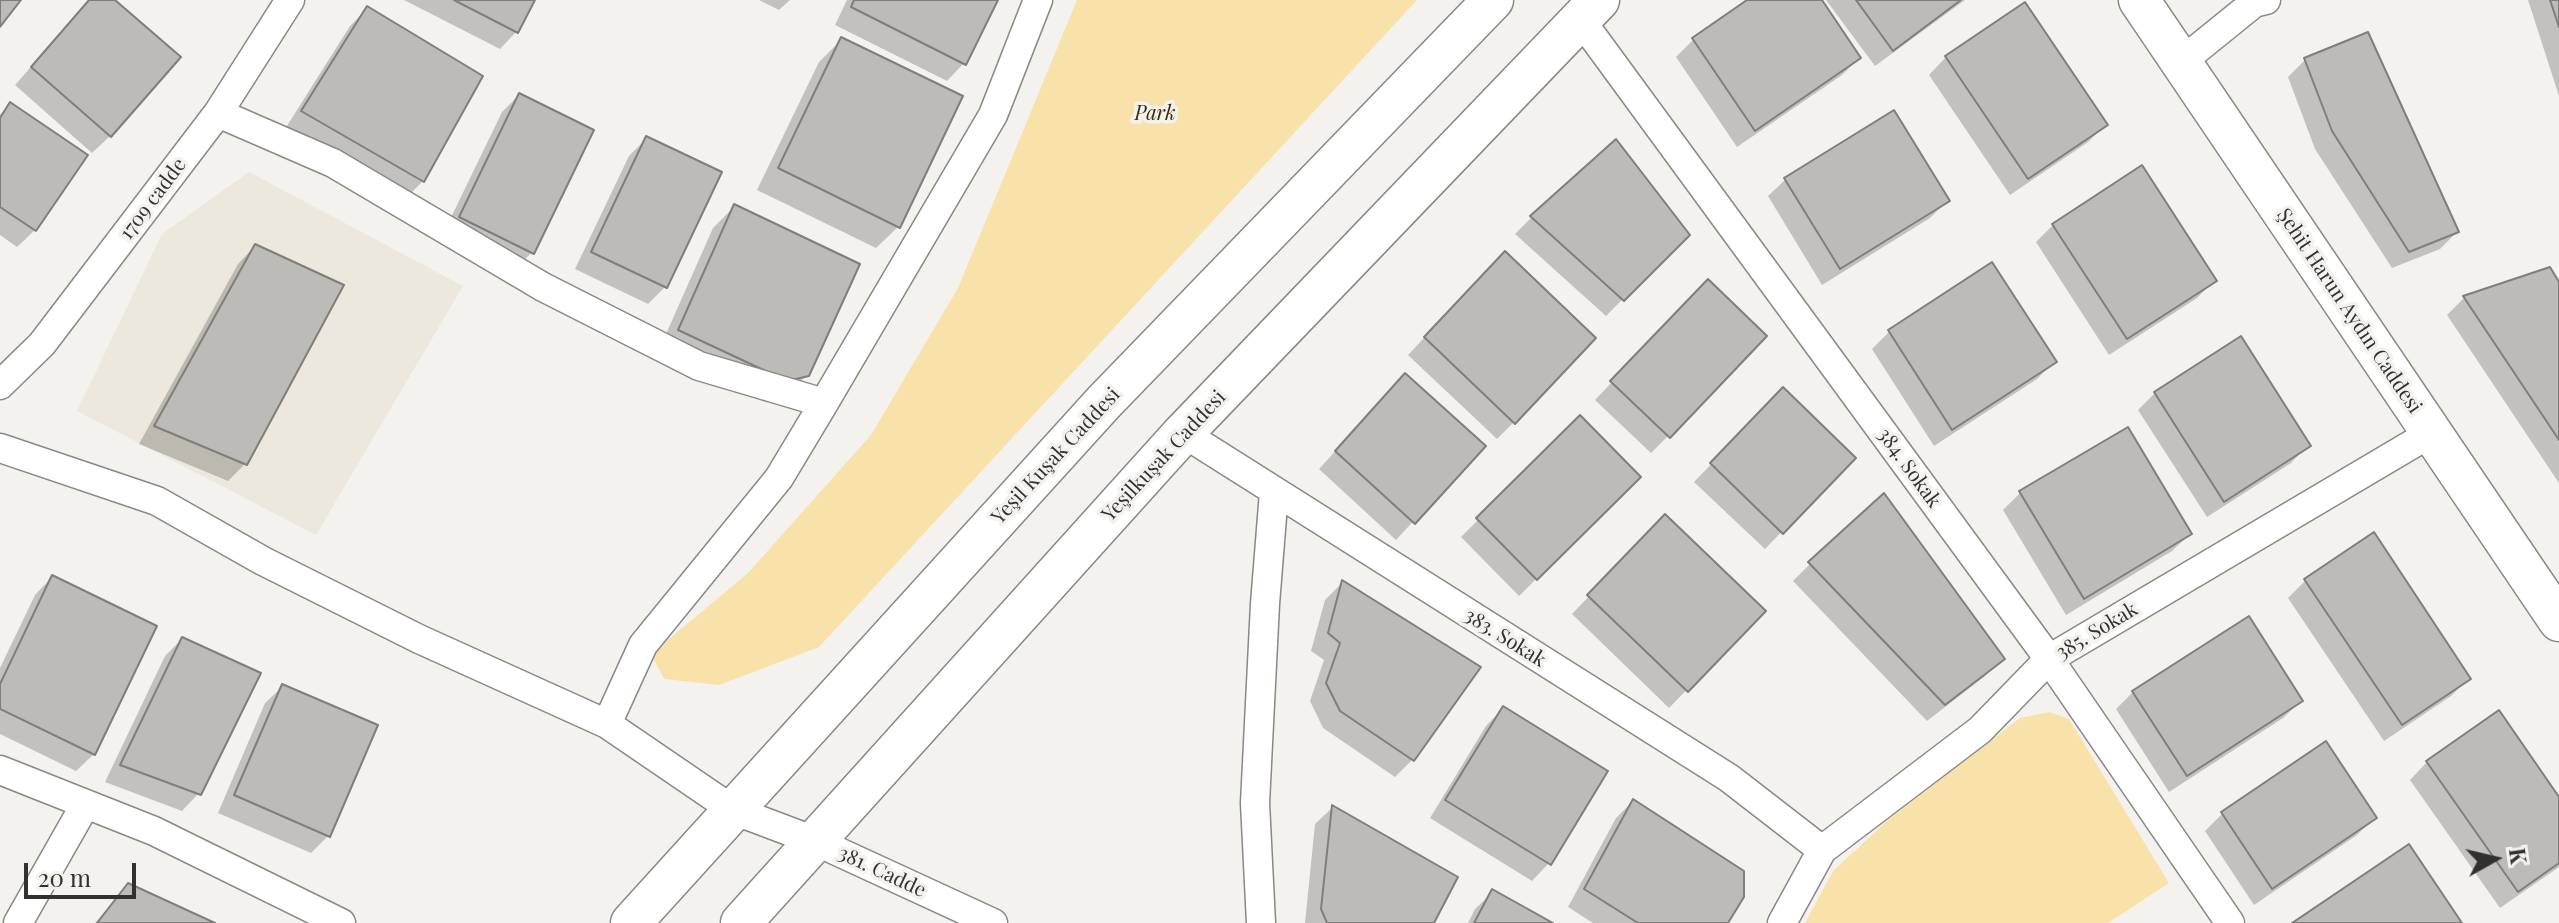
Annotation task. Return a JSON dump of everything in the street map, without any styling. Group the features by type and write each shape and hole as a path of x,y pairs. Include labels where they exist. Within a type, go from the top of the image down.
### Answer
{"main road":[{"name":"Yeşil Kuşak Caddesi","path":"631,923 1104,402 1493,0"},
{"name":"Şehit Harun Aydın Caddesi","path":"2139,0 2431,433 2552,596"},
{"name":"Yeşilkuşak Caddesi","path":"741,923 1183,433 1589,10"}],"street":[{"name":"1709 cadde","path":"0,385 42,344 218,113 290,0"},
{"path":"607,724 643,645 779,478 824,403 993,115 1038,0"},
{"path":"2181,62 2254,3 2266,0"},
{"name":"384. Sokak","path":"1589,10 2049,659 2230,923"},
{"path":"218,113 333,163 543,287 699,366 824,403"},
{"name":"383. Sokak","path":"1183,433 1729,778 1822,850"},
{"name":"385. Sokak","path":"1782,923 1822,850 1980,730 2049,659 2431,433"},
{"name":"381. Cadde","path":"0,448 157,501 263,561 419,639 607,724 733,810 815,841 993,923"},
{"path":"1261,923 1255,803 1274,492"},
{"path":"0,770 154,831 341,923"},
{"path":"18,923 85,805"}],"shaded area":[{"path":"249,172 463,286 316,535 77,411 162,234"}],"green space":[{"name":"Park","path":"1077,0 1417,0 819,647 719,685 664,679 651,654 748,573 871,435 958,288"},
{"path":"2050,712 2069,719 2169,883 2108,923 1805,923 1833,871 1887,821 2020,718"}],"building":[{"path":"0,0 21,0 0,27"},
{"path":"89,0 115,0 181,57 111,137 31,67"},
{"path":"454,0 535,0 518,33"},
{"path":"854,0 998,0 966,65 851,7"},
{"path":"1747,0 1822,0 1861,58 1755,131 1692,38"},
{"path":"1856,0 1961,0 1893,51"},
{"path":"2550,0 2559,0 2559,27"},
{"path":"2025,2 2108,125 2028,179 1945,56"},
{"path":"367,6 483,76 424,182 301,111"},
{"path":"2368,32 2459,232 2409,252 2332,131 2304,58"},
{"path":"841,37 963,96 900,228 778,168"},
{"path":"519,93 594,130 534,254 459,217"},
{"path":"10,102 88,155 36,231 0,207 0,118"},
{"path":"1894,110 1950,201 1840,269 1784,178"},
{"path":"646,136 722,172 667,288 591,252"},
{"path":"1616,139 1690,235 1624,301 1530,216"},
{"path":"2142,165 2217,281 2127,339 2052,224"},
{"path":"734,204 860,264 809,376 787,381 678,330"},
{"path":"255,244 344,285 247,465 154,426"},
{"path":"1505,251 1596,338 1515,424 1424,337"},
{"path":"1992,262 2057,362 1952,430 1888,330"},
{"path":"2550,267 2559,282 2559,440 2463,296"},
{"path":"1708,279 1767,336 1670,438 1610,381"},
{"path":"2241,336 2311,446 2224,502 2154,392"},
{"path":"1405,373 1486,446 1415,524 1335,451"},
{"path":"1783,387 1856,458 1783,534 1710,463"},
{"path":"1580,415 1641,477 1537,580 1476,518"},
{"path":"2128,427 2192,534 2084,599 2019,491"},
{"path":"1884,493 2005,659 1945,705 1808,562"},
{"path":"1665,514 1766,611 1688,692 1587,595"},
{"path":"2374,532 2471,679 2402,725 2304,579"},
{"path":"52,575 157,626 95,755 0,709 0,684"},
{"path":"1342,580 1481,667 1414,761 1340,711 1326,683 1340,643 1328,633"},
{"path":"2249,616 2303,701 2187,776 2132,691"},
{"path":"182,637 261,673 201,795 120,765"},
{"path":"282,684 378,725 330,837 234,795"},
{"path":"1503,706 1608,771 1551,865 1445,800"},
{"path":"2499,710 2559,797 2559,863 2518,892 2426,761"},
{"path":"2326,741 2377,818 2272,889 2221,812"},
{"path":"1633,799 1744,871 1744,897 1728,923 1638,923 1584,889"},
{"path":"1332,805 1458,877 1434,923 1327,923 1321,909"},
{"path":"2409,844 2462,923 2292,923"},
{"path":"128,883 215,923 97,923"},
{"path":"1492,889 1553,923 1474,923"}]}
